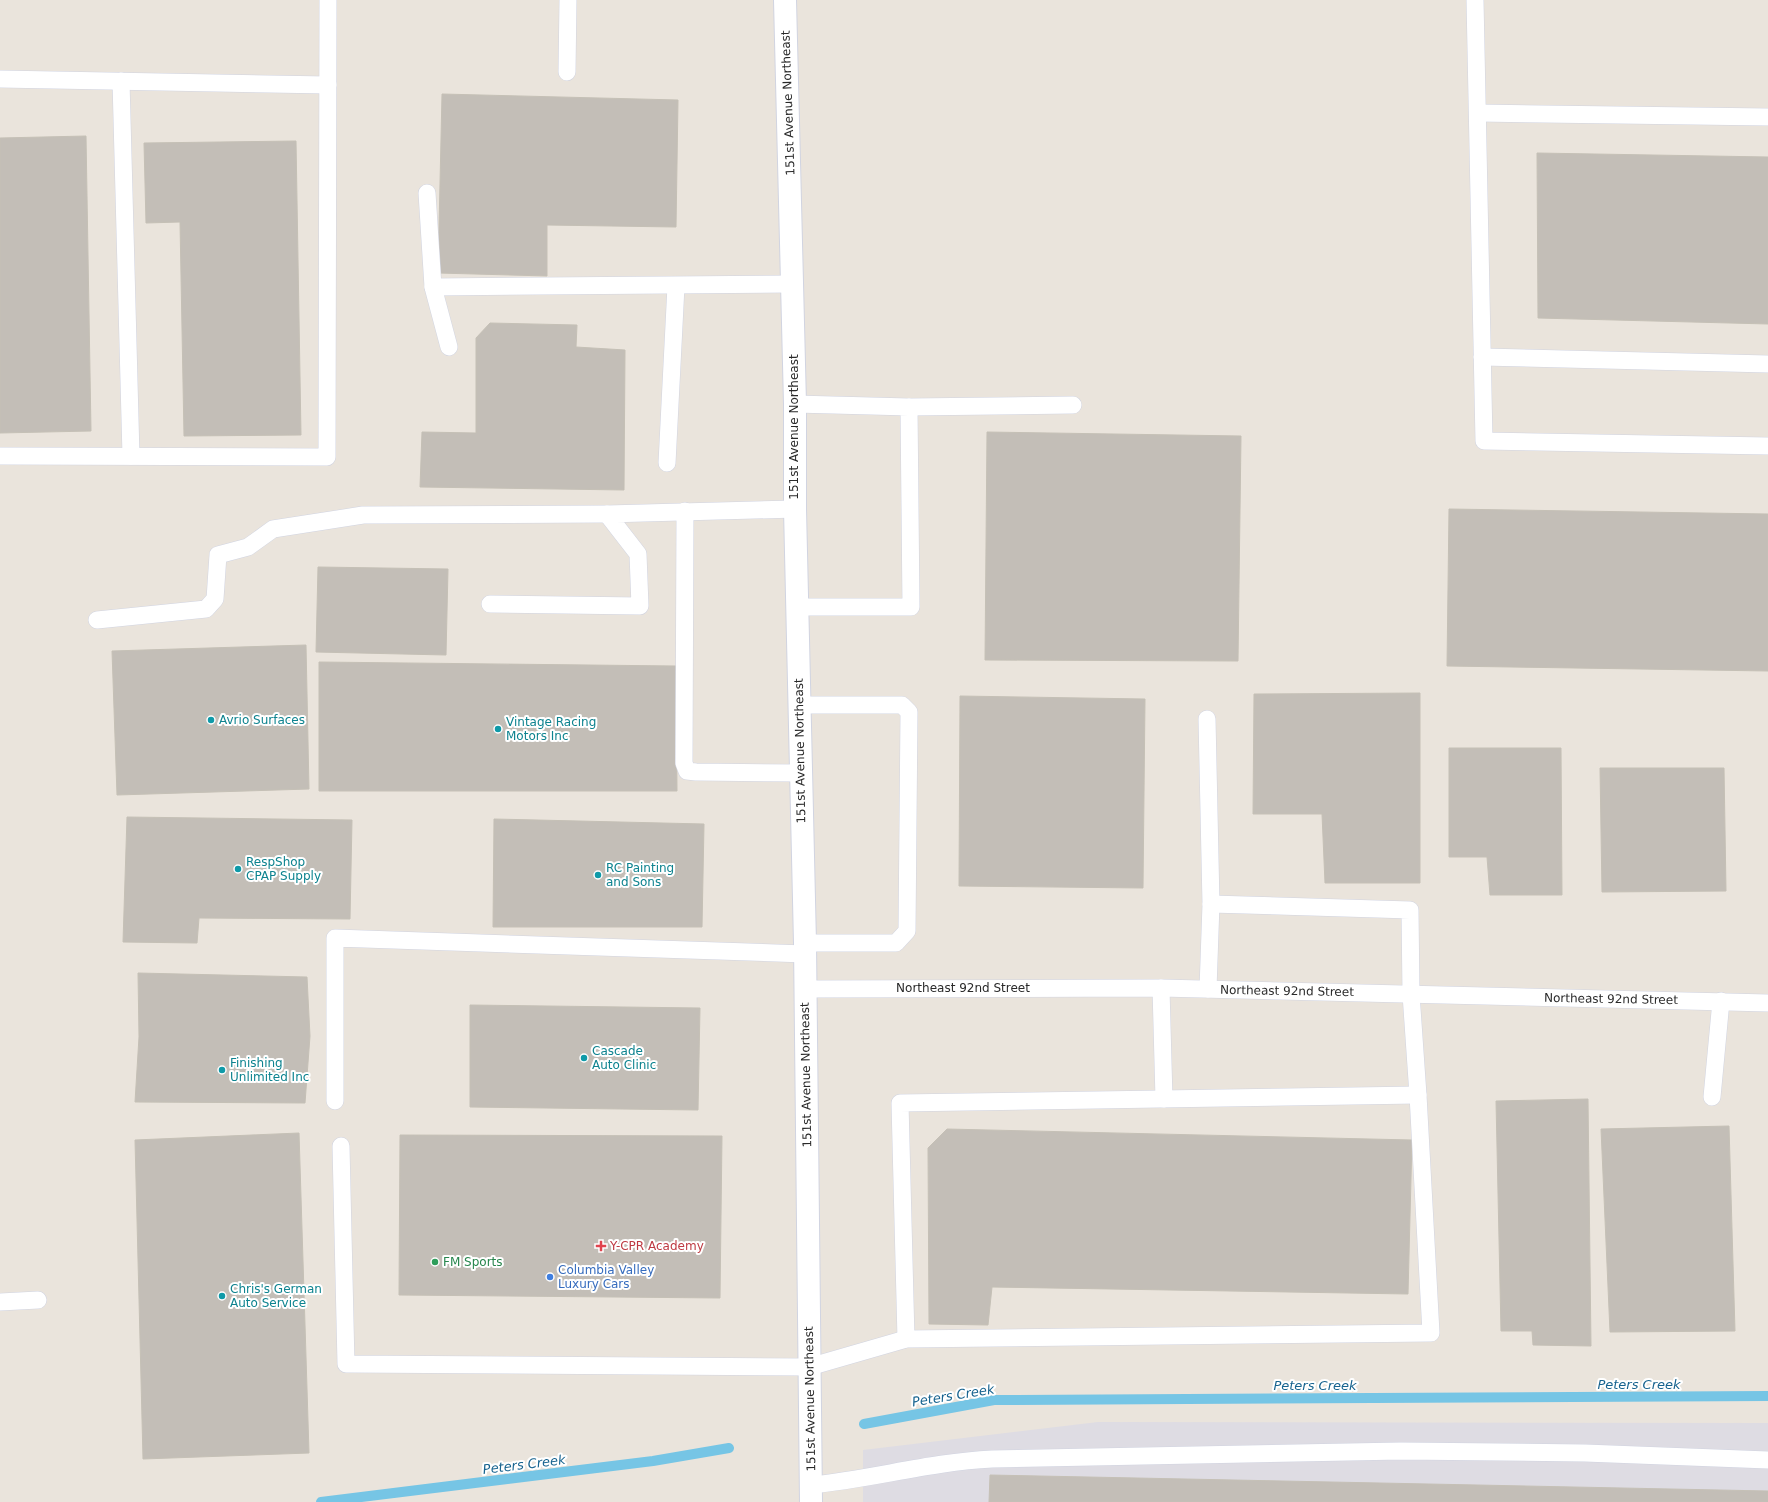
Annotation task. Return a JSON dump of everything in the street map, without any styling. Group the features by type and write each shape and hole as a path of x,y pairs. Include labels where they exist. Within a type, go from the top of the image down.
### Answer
{"street":[{"name":"151st Avenue Northeast","path":"785,0 795,404 795,509 805,949 811,1493"}],"lane":[{"path":"0,456 326,457 328,0"},
{"path":"567,72 568,0"},
{"path":"1475,0 1484,441 1768,446"},
{"path":"0,79 328,85"},
{"path":"121,81 131,456"},
{"path":"1478,113 1768,117"},
{"path":"427,193 433,287 449,347"},
{"path":"433,287 792,284"},
{"path":"667,463 676,286"},
{"path":"1482,357 1768,364"},
{"path":"795,404 909,407 1073,405"},
{"path":"798,607 911,607 909,407"},
{"path":"97,620 206,609 215,599 218,554 248,547 273,529 363,515 607,514 795,509"},
{"path":"685,511 684,763 687,771 801,773"},
{"path":"490,604 640,606 638,554 607,514"},
{"path":"335,1101 335,938 805,949 896,943 907,931 910,712 902,705 799,705"},
{"path":"1207,719 1211,904 1208,989"},
{"path":"341,1146 346,1364 809,1367 906,1339 1431,1334 1411,994 1410,910 1211,904"},
{"path":"1161,988 1164,1100"},
{"name":"Northeast 92nd Street","path":"805,989 1161,988 1768,1003"},
{"path":"1712,1097 1720,1001"},
{"path":"906,1339 900,1104 1418,1095"},
{"path":"0,1302 38,1300"},
{"path":"811,1493 847,1482 966,1460 992,1459 1401,1451 1585,1453 1768,1460"}],"shaded area":[{"path":"1098,1422 1768,1423 1768,1502 863,1502 863,1450"}],"building":[{"path":"442,94 678,100 676,227 547,225 547,276 438,273"},
{"path":"86,136 91,431 0,433 0,138"},
{"path":"296,141 301,435 184,436 180,222 146,223 144,143"},
{"path":"1537,153 1768,157 1768,324 1538,318"},
{"path":"490,323 577,325 576,347 625,350 624,490 420,487 422,432 476,433 476,338"},
{"path":"987,432 1241,436 1238,661 985,660"},
{"path":"1449,509 1768,514 1768,671 1447,666"},
{"path":"318,567 448,569 446,655 316,652"},
{"name":"Avrio Surfaces","path":"306,645 309,789 117,795 112,651"},
{"name":"Vintage Racing Motors Inc","path":"319,662 676,666 677,791 319,791"},
{"path":"1420,693 1420,883 1325,883 1322,814 1253,814 1254,694"},
{"path":"960,696 1145,699 1143,888 959,886"},
{"path":"1449,748 1561,748 1562,895 1490,895 1487,857 1449,857"},
{"path":"1600,768 1724,768 1726,891 1602,892"},
{"name":"RespShop CPAP Supply","path":"127,817 352,820 350,919 199,918 197,943 123,942"},
{"name":"RC Painting and Sons","path":"494,819 704,824 702,927 493,927"},
{"name":"Finishing Unlimited Inc","path":"138,973 307,977 310,1036 305,1103 135,1102 139,1037"},
{"name":"Cascade Auto Clinic","path":"470,1005 700,1008 698,1110 470,1107"},
{"path":"1588,1099 1591,1346 1533,1345 1532,1331 1501,1331 1496,1101"},
{"path":"1729,1126 1735,1331 1610,1332 1601,1129"},
{"path":"947,1129 1412,1140 1408,1294 992,1287 988,1325 929,1324 928,1148"},
{"name":"Chris's German Auto Service","path":"299,1133 309,1453 143,1459 135,1140"},
{"path":"400,1135 722,1136 720,1298 399,1295"},
{"path":"990,1475 1768,1491 1768,1502 989,1502"}],"waterway":[{"name":"Peters Creek","path":"864,1424 994,1400 1768,1396"},
{"name":"Peters Creek","path":"321,1502 653,1461 729,1448"}],"place":[{"name":"Avrio Surfaces","path":"211,720"},
{"name":"Vintage Racing Motors Inc","path":"498,729"},
{"name":"RespShop CPAP Supply","path":"238,869"},
{"name":"RC Painting and Sons","path":"598,875"},
{"name":"Cascade Auto Clinic","path":"584,1058"},
{"name":"Finishing Unlimited Inc","path":"222,1070"},
{"name":"Y-CPR Academy","path":"601,1246"},
{"name":"FM Sports","path":"435,1262"},
{"name":"Columbia Valley Luxury Cars","path":"550,1277"},
{"name":"Chris's German Auto Service","path":"222,1296"}]}
